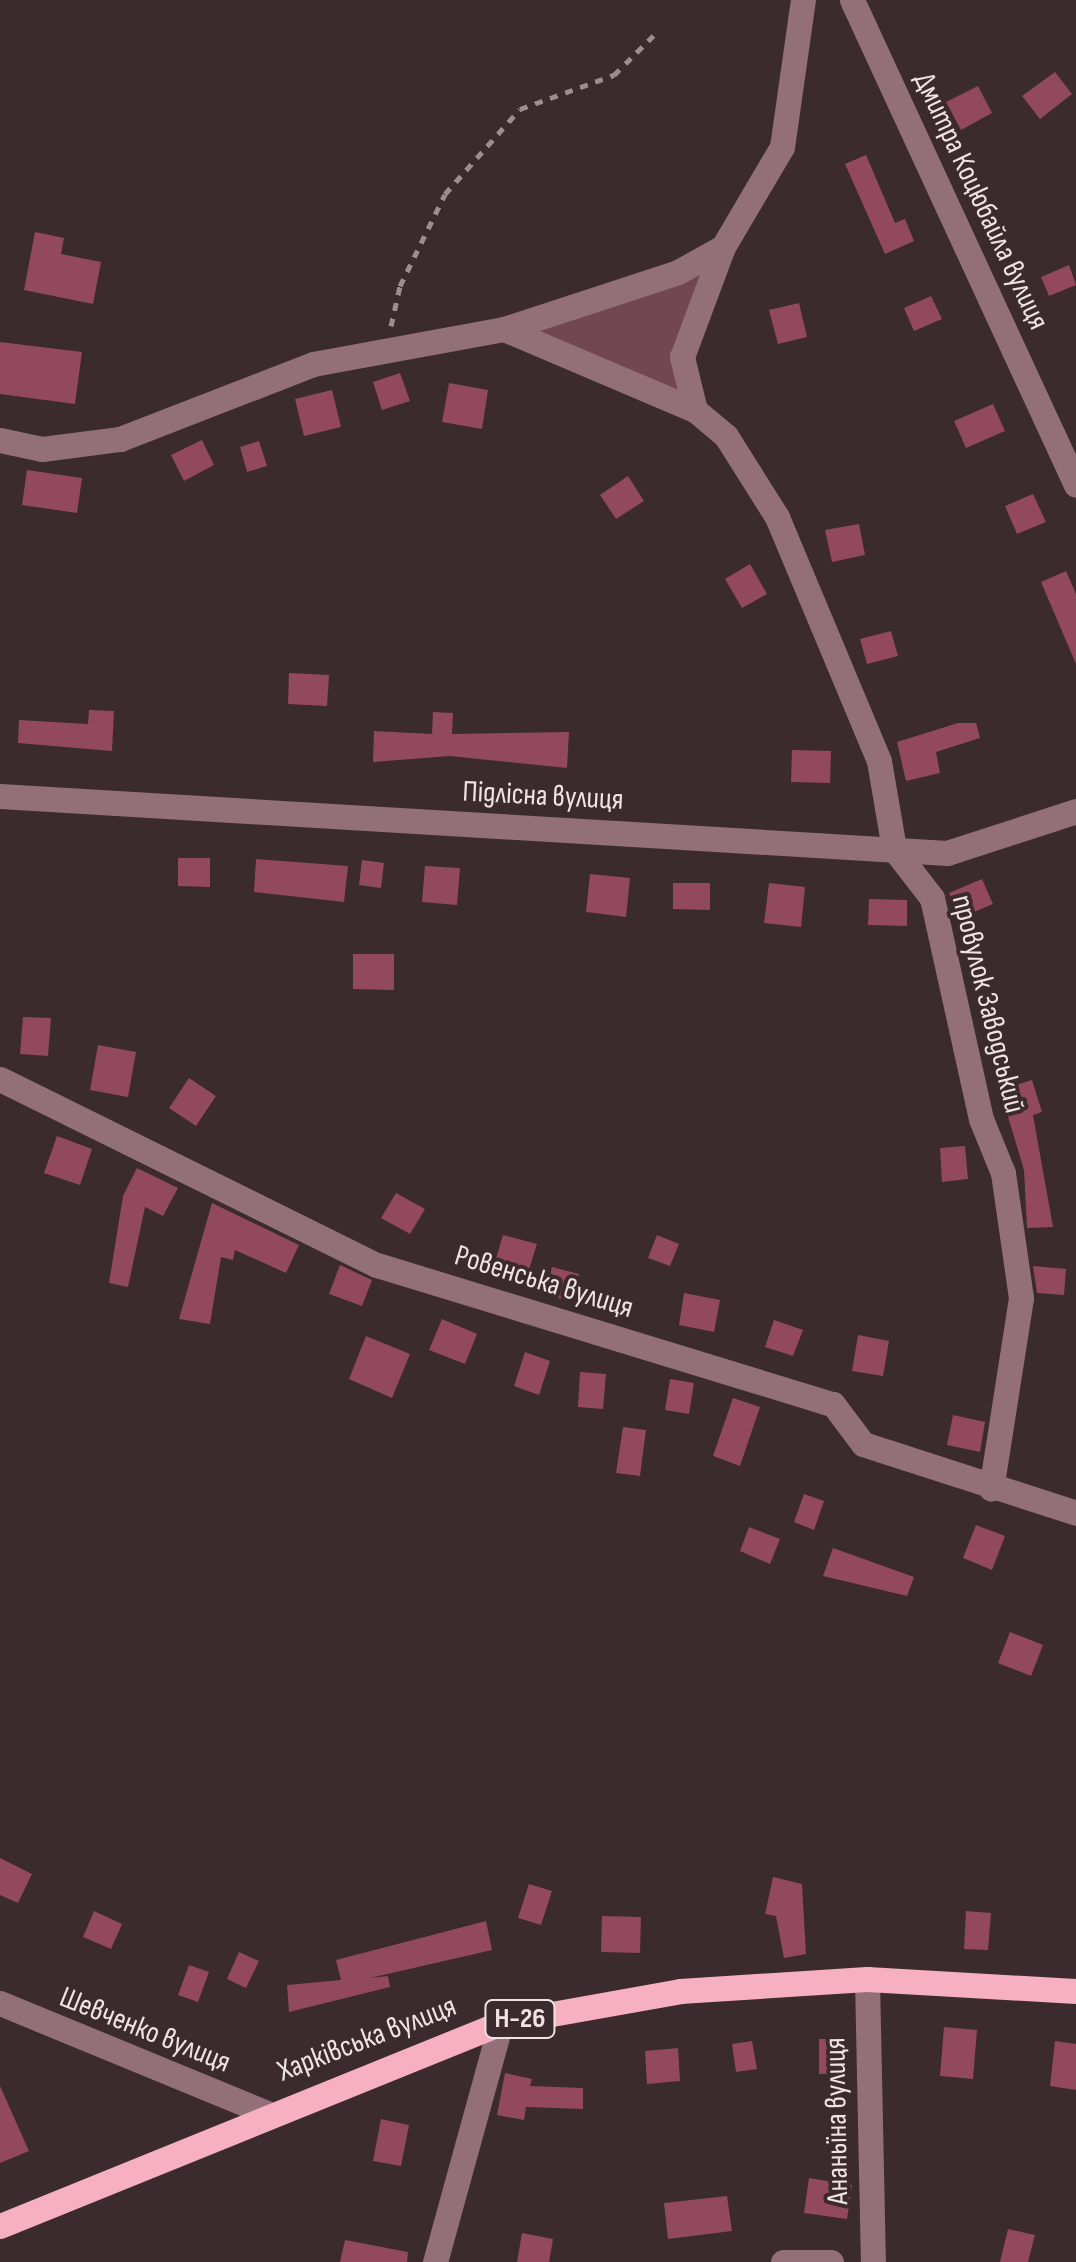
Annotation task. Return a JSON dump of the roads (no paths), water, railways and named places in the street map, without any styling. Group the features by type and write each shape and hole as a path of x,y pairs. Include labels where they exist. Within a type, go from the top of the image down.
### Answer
{"main road":[{"name":"Харківська вулиця","path":"0,2226 267,2114 501,2023 680,1991 866,1979 1076,1991"}],"street":[{"path":"695,410 682,357 723,247 782,147 802,0"},
{"name":"Дмитра Коцюбайла вулиця","path":"852,0 1076,484"},
{"path":"0,440 42,448 120,439 313,364 387,346 504,329 678,272 723,247"},
{"path":"504,329 695,410"},
{"name":"провулок Заводський","path":"695,410 726,436 777,516 879,761 894,850 932,898 981,1119 1003,1174 1020,1298 992,1489"},
{"name":"Підлісна вулиця","path":"0,796 948,853 1076,811"},
{"name":"Ровенська вулиця","path":"0,1079 378,1264 833,1404 864,1444 992,1489 1076,1513"},
{"name":"Ананьїна вулиця","path":"866,1979 872,2262"},
{"name":"Шевченко вулиця","path":"0,2003 267,2114"},
{"path":"435,2262 501,2023"},
{"path":"783,2262 830,2262"}]}
